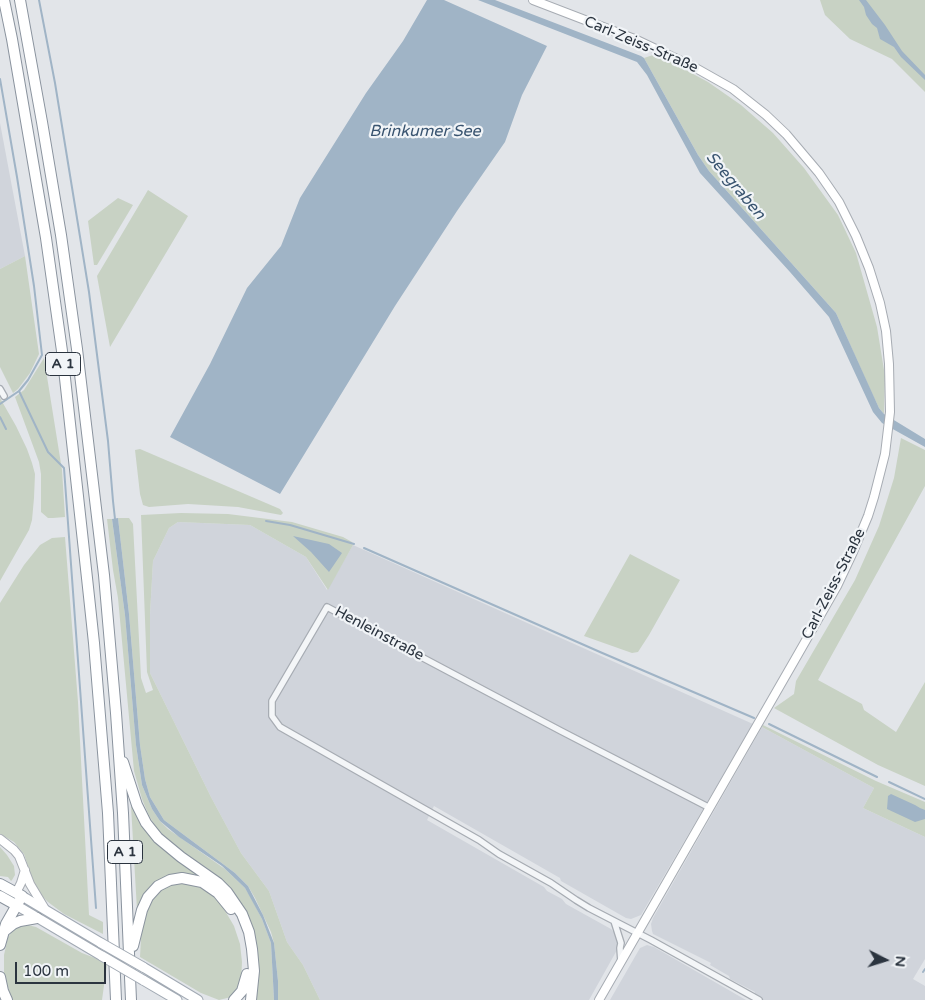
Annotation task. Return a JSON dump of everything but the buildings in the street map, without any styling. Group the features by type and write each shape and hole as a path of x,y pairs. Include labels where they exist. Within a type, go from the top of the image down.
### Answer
{"highway":[{"name":"A 1","path":"4,0 46,238 63,361 95,653 108,813 116,1000"},
{"name":"A 1","path":"20,0 61,235 77,349 104,575 123,813 131,1000"},
{"path":"118,747 137,805 146,823 158,838 218,883 227,892 242,914 249,932 253,956 254,971 251,1000"},
{"path":"130,957 142,910 148,897 158,886 175,879 189,878 202,882 212,887 224,899 241,930 246,950 247,990 244,1000"},
{"path":"0,884 16,899"},
{"path":"0,896 16,899"},
{"path":"0,945 1,928 6,924 16,899"},
{"path":"1,928 20,921 38,918"},
{"path":"234,1000 242,990 247,974"},
{"path":"0,977 7,1000"},
{"path":"110,1000 116,985"}],"main road":[{"name":"Carl-Zeiss-Straße","path":"533,0 637,40 694,67 733,89 776,124 798,146 820,173 856,236 870,268 882,311 888,343 890,412 881,472 874,498 853,552 837,586 806,641 599,1000"},
{"path":"0,839 19,856 26,874 46,911"},
{"path":"16,899 26,886 26,874"},
{"path":"16,899 46,911 198,1000"},
{"path":"16,899 38,918 177,1000"}],"street":[{"path":"0,389 4,396"},
{"name":"Henleinstraße","path":"710,808 560,731 327,606 272,702 272,716 280,727 470,835 499,854 552,883 576,900 759,1000"},
{"path":"614,921 621,943 621,962"}],"shaded area":[{"path":"0,123 25,256 0,269"},
{"path":"178,522 250,525 306,557 327,590 353,545 753,724 641,915 631,919 626,918 561,881 560,878 434,806 427,820 544,887 547,891 562,899 566,904 611,929 616,934 617,950 589,1000 320,1000 303,965 287,942 269,891 241,853 211,797 150,673 150,614 153,561 169,528"},
{"path":"762,727 874,788 863,808 925,837 925,959 913,979 925,986 925,1000 751,1000 755,992 730,979 729,976 710,965 711,963 653,934 651,924 653,918"},
{"path":"647,945 654,947 746,1000 610,1000 640,948"}],"green space":[{"path":"820,0 925,0 925,92 892,59 850,39 825,15"},
{"path":"656,54 708,82 741,105 773,133 804,168 838,215 856,253 877,327 885,376 884,414 879,408 836,313 709,171 698,155 644,58"},
{"path":"148,190 188,216 110,347 97,276"},
{"path":"118,198 133,205 97,265 94,265 88,221"},
{"path":"25,256 39,354 30,373 13,393 0,367 0,269"},
{"path":"44,358 62,470 65,517 48,518 41,512 41,474 39,462 15,397 24,390"},
{"path":"0,398 27,449 35,474 32,520 29,530 0,581"},
{"path":"901,438 925,450 925,486 818,680 862,704 864,710 896,732 925,682 925,786 878,765 774,708 794,694 796,681 855,580 879,526 894,478"},
{"path":"140,449 280,509 283,513 281,515 238,507 188,504 149,507 143,505 135,450"},
{"path":"181,513 228,514 292,522 343,537 352,542 353,545 328,590 306,557 250,525 178,522 169,528 153,561 150,614 150,673 211,797 241,853 269,891 287,942 303,965 320,1000 278,1000 274,943 271,932 248,886 235,873 164,820 150,797 145,779 140,745 129,614 118,518 129,518 133,524 141,678 146,693 153,690 147,672 141,515"},
{"path":"107,519 112,519 125,615 136,745 142,785 152,809 168,829 225,869 245,888 262,919 271,943 274,1000 256,1000 258,956 219,878 178,849 158,830 149,816 142,799 134,771 118,598"},
{"path":"65,537 78,702 89,915 103,922 103,934 64,914 48,902 39,893 32,879 24,854 14,842 0,834 0,603 24,565 40,545 52,538"},
{"path":"630,554 680,580 638,652 632,653 584,636"},
{"path":"763,725 876,781 925,802 925,837 863,808 874,788 762,727"},
{"path":"131,806 153,840 203,876 174,874 159,880 151,887 137,910"},
{"path":"0,847 14,866 15,875 11,881 8,877 0,876"},
{"path":"193,883 217,897 234,926 240,944 242,962 241,982 231,997 219,1000 201,993 140,957 142,919 149,901 167,885"},
{"path":"28,925 36,927 82,953 107,964 102,1000 12,1000 4,974 4,955 8,937 14,929"}],"water":[{"name":"Brinkumer See","path":"427,0 444,0 547,46 522,95 505,142 395,306 280,494 170,437 210,364 247,288 281,246 300,198 366,93 403,41"},
{"path":"478,0 495,0 644,58 698,155 709,171 836,313 879,408 884,414 925,439 925,447 882,423 873,412 829,317 700,173 647,75 637,62"},
{"path":"859,0 866,0 902,51 925,75 925,80 901,57 894,47 880,39 877,28 866,15 864,7"},
{"path":"118,518 129,614 140,745 145,779 150,797 164,820 235,873 248,886 263,915 274,943 278,1000 274,1000 271,943 262,919 245,888 222,866 179,837 160,821 152,809 142,785 136,745 125,615 112,519"},
{"path":"293,536 329,544 342,553 329,572"},
{"path":"891,794 925,810 925,819 915,822 887,809 888,796"}],"waterway":[{"path":"39,0 55,83 89,292 108,441 115,519"},
{"path":"0,79 34,286 42,355 28,380 19,391 0,404"},
{"path":"19,391 48,452 64,468 96,908"},
{"path":"0,417 6,429"},
{"path":"266,521 290,525 354,544"},
{"path":"364,548 754,718"},
{"path":"769,724 877,777"},
{"path":"889,782 925,799"}],"water label":[{"name":"Seegraben","path":"735,186"}]}
